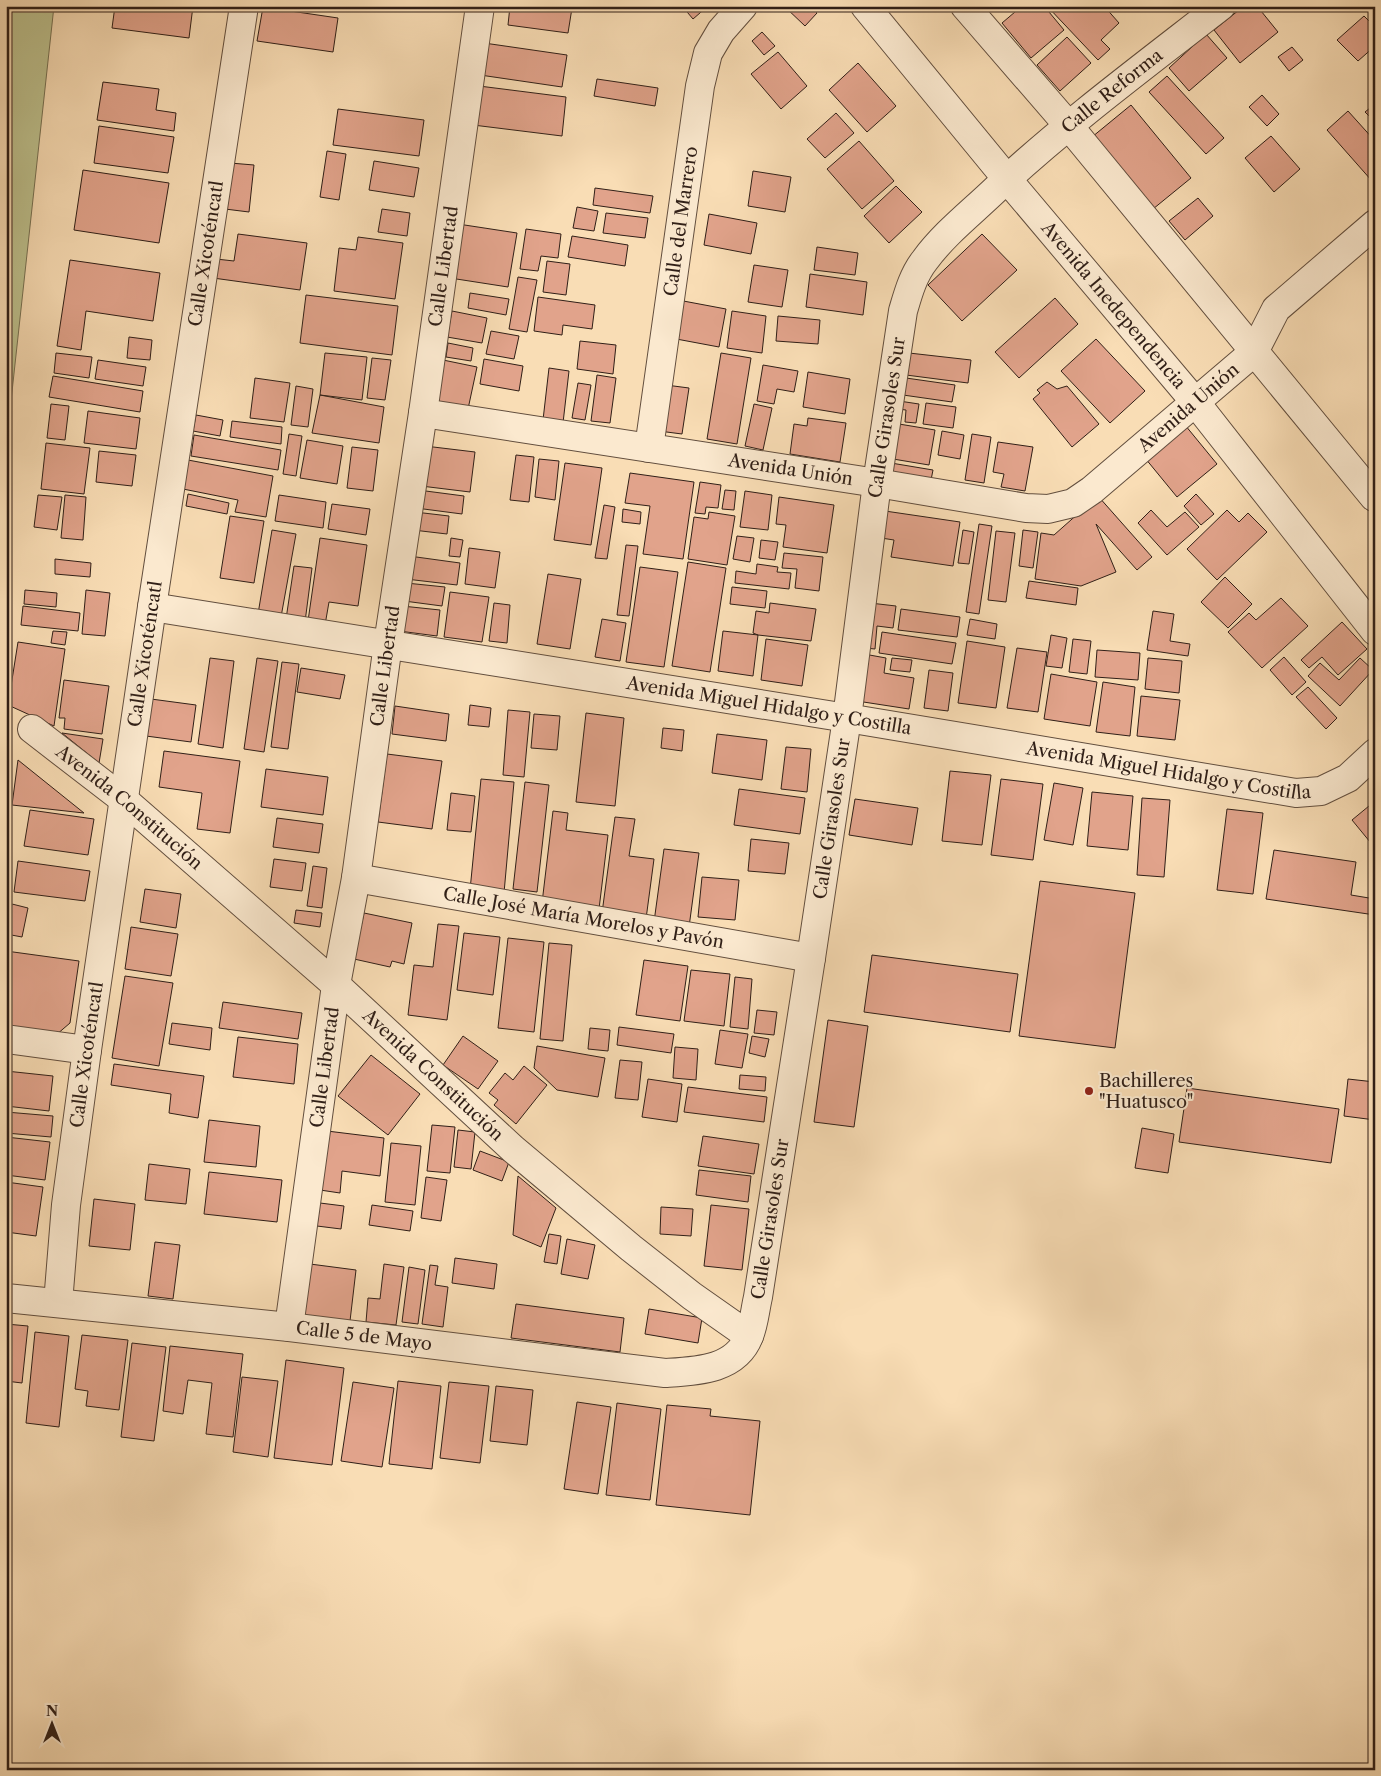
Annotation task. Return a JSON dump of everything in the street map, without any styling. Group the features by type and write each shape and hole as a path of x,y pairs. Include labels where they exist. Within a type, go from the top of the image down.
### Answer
{"street":[{"name":"Calle Xicoténcatl","path":"58,1303 64,1224 87,1050 152,607 244,6"},
{"name":"Calle Libertad","path":"289,1327 336,985 356,878 388,644 424,413 480,6"},
{"name":"Calle del Marrero","path":"649,448 700,86 708,53 722,31 743,6"},
{"name":"Avenida Inedependencia","path":"865,6 1007,179 1196,403 1375,631"},
{"path":"965,6 1068,126 1374,497"},
{"name":"Calle Reforma","path":"1007,179 1068,126 1220,6"},
{"name":"Calle Girasoles Sur","path":"722,1364 739,1353 749,1336 758,1297 847,718 877,483 903,312 911,284 924,261 943,238 1007,179"},
{"path":"1254,352 1276,309 1375,224"},
{"name":"Avenida Unión","path":"424,413 1026,508 1048,509 1073,502 1092,490 1254,352"},
{"name":"Avenida Miguel Hidalgo y Costilla","path":"152,607 847,718 1296,793 1321,791 1348,778 1375,753"},
{"name":"Avenida Constitución","path":"32,729 124,800 336,985 521,1155 631,1248 692,1296 749,1336"},
{"name":"Calle José María Morelos y Pavón","path":"356,878 811,958"},
{"path":"6,1039 87,1050"},
{"name":"Calle 5 de Mayo","path":"6,1298 289,1327 666,1373 693,1372 722,1364"}],"green space":[{"path":"6,6 54,6 11,401 6,401"}],"building":[{"path":"115,6 193,6 189,38 112,28"},
{"path":"510,6 557,6 572,8 568,33 508,25"},
{"path":"682,6 708,6 693,19"},
{"path":"784,6 810,6 817,13 805,26"},
{"path":"1022,6 1044,6 1064,30 1031,58 1002,23"},
{"path":"1047,6 1104,6 1119,23 1101,40 1110,49 1098,60"},
{"path":"1244,6 1257,6 1278,32 1240,63 1214,30"},
{"path":"263,7 338,18 333,52 257,41"},
{"path":"1364,16 1375,27 1375,46 1358,61 1337,40"},
{"path":"762,32 775,46 764,55 752,41"},
{"path":"1206,34 1227,58 1189,91 1169,68"},
{"path":"1067,37 1091,63 1060,91 1037,65"},
{"path":"484,43 567,55 562,87 480,75"},
{"path":"1292,47 1303,60 1289,71 1278,57"},
{"path":"778,52 807,86 781,109 751,74"},
{"path":"858,63 896,106 867,132 829,90"},
{"path":"1167,76 1224,138 1206,154 1149,92"},
{"path":"597,79 658,88 655,106 594,96"},
{"path":"103,82 159,89 156,110 176,113 174,131 97,120"},
{"path":"479,86 566,97 562,136 473,125"},
{"path":"1262,95 1279,114 1267,126 1249,107"},
{"path":"1375,104 1375,122 1365,112"},
{"path":"1131,105 1191,178 1153,209 1092,137"},
{"path":"338,109 424,120 419,156 333,145"},
{"path":"1348,111 1375,141 1375,179 1372,181 1327,130"},
{"path":"836,113 854,133 825,158 807,139"},
{"path":"99,126 174,137 168,173 94,163"},
{"path":"1271,136 1300,169 1274,192 1245,158"},
{"path":"859,141 894,181 862,209 827,169"},
{"path":"327,151 346,154 339,200 320,197"},
{"path":"374,161 419,168 414,197 369,190"},
{"path":"230,163 254,165 249,212 225,209"},
{"path":"83,170 169,183 159,243 74,230"},
{"path":"753,171 791,177 785,212 748,206"},
{"path":"896,186 922,212 889,243 864,216"},
{"path":"595,188 653,196 650,213 593,205"},
{"path":"1198,198 1213,216 1185,240 1169,221"},
{"path":"577,207 598,211 594,231 573,228"},
{"path":"382,209 410,213 407,236 378,232"},
{"path":"606,213 648,218 645,238 603,233"},
{"path":"709,214 757,223 751,254 704,245"},
{"path":"458,224 517,233 508,287 450,278"},
{"path":"526,229 561,234 558,258 541,256 538,271 520,269"},
{"path":"238,234 307,243 300,290 213,278 216,259 234,261"},
{"path":"982,234 1017,270 962,321 928,285"},
{"path":"572,236 628,245 625,266 568,257"},
{"path":"358,237 403,243 395,299 334,291 339,248 356,250"},
{"path":"817,247 858,253 855,275 814,270"},
{"path":"70,260 160,273 153,321 86,311 81,350 57,346"},
{"path":"547,261 570,264 566,295 543,292"},
{"path":"754,265 788,270 782,307 748,302"},
{"path":"810,274 867,282 863,315 806,307"},
{"path":"518,277 537,280 527,332 509,329"},
{"path":"470,293 509,299 506,315 468,308"},
{"path":"306,295 398,306 392,355 300,343"},
{"path":"538,297 595,305 592,329 563,325 562,335 534,331"},
{"path":"1055,298 1078,324 1019,378 995,352"},
{"path":"678,300 726,309 719,347 671,338"},
{"path":"452,311 487,318 482,343 447,337"},
{"path":"732,311 766,316 762,353 727,348"},
{"path":"778,316 820,320 818,344 776,341"},
{"path":"491,331 519,336 514,359 486,354"},
{"path":"129,337 152,340 150,360 127,358"},
{"path":"1096,339 1145,391 1110,423 1061,371"},
{"path":"580,341 616,345 613,374 577,369"},
{"path":"448,343 473,348 471,361 446,357"},
{"path":"56,353 92,357 89,378 54,373"},
{"path":"325,353 367,357 362,400 320,395"},
{"path":"721,353 751,358 737,444 707,439"},
{"path":"909,353 971,360 968,383 906,375"},
{"path":"372,358 391,360 385,400 367,398"},
{"path":"484,359 523,366 519,391 480,384"},
{"path":"98,360 146,367 143,386 95,379"},
{"path":"443,360 477,367 468,409 435,402"},
{"path":"763,365 798,371 794,392 777,389 774,404 757,401"},
{"path":"549,368 569,371 563,423 543,420"},
{"path":"808,372 850,379 845,414 803,407"},
{"path":"597,375 616,378 610,423 591,421"},
{"path":"53,376 143,391 140,412 49,397"},
{"path":"255,378 290,383 284,422 250,418"},
{"path":"906,378 955,385 952,402 903,395"},
{"path":"1047,382 1057,389 1067,386 1099,424 1072,447 1033,399 1040,393 1037,390"},
{"path":"578,383 591,385 585,420 572,418"},
{"path":"666,385 689,388 682,434 659,431"},
{"path":"296,386 313,389 308,427 291,425"},
{"path":"320,395 384,407 379,443 312,433"},
{"path":"899,401 919,404 916,423 905,422 906,410 898,409"},
{"path":"926,403 956,407 953,428 923,424"},
{"path":"51,404 69,406 65,440 47,438"},
{"path":"754,404 772,408 763,450 745,446"},
{"path":"88,411 140,418 136,449 84,443"},
{"path":"196,415 223,420 220,436 193,431"},
{"path":"808,418 846,423 840,462 790,454 794,424 807,426"},
{"path":"232,421 282,427 281,444 230,437"},
{"path":"899,424 935,430 929,465 893,459"},
{"path":"1185,425 1217,464 1177,497 1145,458"},
{"path":"942,431 964,435 960,459 938,455"},
{"path":"289,434 302,436 296,476 283,474"},
{"path":"972,434 991,437 984,483 965,480"},
{"path":"194,435 281,450 278,470 191,456"},
{"path":"307,440 343,446 337,484 300,478"},
{"path":"998,442 1033,447 1025,491 1001,487 1004,474 993,472"},
{"path":"46,443 90,448 84,494 41,489"},
{"path":"425,446 475,452 470,492 421,486"},
{"path":"352,447 378,450 373,491 347,488"},
{"path":"99,451 136,455 132,486 96,482"},
{"path":"516,455 534,457 529,502 510,500"},
{"path":"539,459 559,461 555,500 535,497"},
{"path":"188,460 273,476 266,517 235,512 238,500 183,489"},
{"path":"565,463 602,468 591,545 554,540"},
{"path":"891,463 933,470 931,480 890,473"},
{"path":"630,473 694,482 683,559 643,554 650,506 625,503"},
{"path":"700,482 721,485 718,508 706,507 705,514 695,513"},
{"path":"418,490 464,496 462,514 416,508"},
{"path":"725,490 736,491 734,510 722,509"},
{"path":"745,491 772,495 768,530 740,527"},
{"path":"188,494 229,503 227,514 186,506"},
{"path":"1196,494 1214,514 1201,525 1184,506"},
{"path":"38,495 62,497 57,530 34,527"},
{"path":"65,495 86,497 83,540 61,538"},
{"path":"279,495 326,502 323,528 275,521"},
{"path":"1098,496 1152,557 1137,570 1096,524 1116,572 1081,586 1035,579 1041,533 1054,535"},
{"path":"779,497 834,505 827,553 783,547 786,525 776,524"},
{"path":"332,504 370,509 366,535 328,529"},
{"path":"604,505 615,507 607,559 595,558"},
{"path":"623,509 641,512 640,524 622,522"},
{"path":"1151,510 1167,527 1185,512 1199,527 1167,555 1138,523"},
{"path":"1227,510 1239,522 1248,513 1267,532 1217,580 1187,549"},
{"path":"885,511 960,522 953,566 891,557 894,540 881,538"},
{"path":"415,512 449,516 447,534 413,530"},
{"path":"709,512 735,516 727,565 688,559 694,517 708,519"},
{"path":"230,516 264,521 254,583 220,578"},
{"path":"979,524 992,526 979,614 966,612"},
{"path":"272,530 296,534 281,617 258,614"},
{"path":"963,530 974,532 969,564 958,563"},
{"path":"1023,530 1038,532 1033,568 1019,566"},
{"path":"996,531 1015,533 1006,602 988,600"},
{"path":"737,536 754,538 750,562 733,559"},
{"path":"320,538 367,545 358,606 329,602 325,625 308,621"},
{"path":"451,538 463,540 460,557 449,556"},
{"path":"761,540 778,542 775,560 759,558"},
{"path":"626,545 638,546 629,616 617,615"},
{"path":"469,548 500,552 495,588 465,584"},
{"path":"784,553 823,557 819,591 795,588 797,569 782,568"},
{"path":"409,556 460,563 457,585 406,579"},
{"path":"55,559 91,563 90,577 55,574"},
{"path":"688,562 726,568 710,672 672,666"},
{"path":"757,564 778,567 777,572 791,573 789,589 735,583 736,571 756,574"},
{"path":"294,566 312,568 305,622 286,619"},
{"path":"640,567 678,572 664,667 626,662"},
{"path":"548,574 581,579 570,649 537,644"},
{"path":"1225,577 1252,604 1228,628 1201,602"},
{"path":"1029,581 1078,588 1076,605 1026,598"},
{"path":"406,583 445,587 442,606 404,601"},
{"path":"732,587 767,591 765,608 730,604"},
{"path":"25,590 57,593 56,607 24,604"},
{"path":"86,590 110,593 105,636 82,634"},
{"path":"450,592 489,597 482,642 444,637"},
{"path":"1281,598 1308,626 1262,668 1228,632 1249,613 1256,620"},
{"path":"494,603 510,605 507,643 489,641"},
{"path":"770,603 816,609 811,641 753,633 756,611 769,613"},
{"path":"870,603 896,606 893,628 877,626 875,649 865,648"},
{"path":"23,606 80,613 78,631 21,625"},
{"path":"402,606 440,610 437,636 399,631"},
{"path":"901,609 960,617 957,637 898,630"},
{"path":"1153,611 1174,614 1170,641 1190,644 1188,656 1147,650"},
{"path":"602,619 626,623 620,661 595,657"},
{"path":"970,619 997,624 995,639 967,635"},
{"path":"1342,622 1367,649 1338,675 1322,657 1309,668 1301,660"},
{"path":"53,631 67,632 65,645 51,643"},
{"path":"723,631 758,635 753,676 718,671"},
{"path":"882,632 956,643 952,664 879,653"},
{"path":"1051,635 1067,638 1062,668 1046,666"},
{"path":"766,639 808,645 802,686 761,680"},
{"path":"1073,639 1091,641 1087,674 1069,672"},
{"path":"967,641 1005,647 996,708 958,703"},
{"path":"18,642 65,649 54,726 8,705"},
{"path":"1017,648 1047,652 1038,712 1007,708"},
{"path":"1097,650 1140,653 1138,680 1095,677"},
{"path":"864,654 886,658 884,673 914,678 909,709 857,701"},
{"path":"1284,657 1306,682 1292,695 1270,670"},
{"path":"210,658 234,661 223,748 198,744"},
{"path":"257,658 278,661 264,752 244,749"},
{"path":"892,658 912,660 910,672 890,670"},
{"path":"1148,658 1182,661 1179,693 1145,689"},
{"path":"1360,658 1373,670 1340,706 1308,676 1320,663 1339,680"},
{"path":"282,662 299,664 288,749 271,747"},
{"path":"301,668 345,675 340,699 297,692"},
{"path":"929,670 953,673 948,711 924,708"},
{"path":"1051,674 1097,682 1090,726 1044,719"},
{"path":"64,680 109,686 102,734 64,729 65,718 59,718"},
{"path":"1103,682 1135,687 1130,736 1096,732"},
{"path":"1308,687 1337,718 1326,729 1296,697"},
{"path":"1141,696 1180,700 1175,740 1137,736"},
{"path":"151,699 196,705 191,742 146,736"},
{"path":"470,705 491,708 489,727 468,725"},
{"path":"395,706 449,714 446,741 392,734"},
{"path":"508,710 530,712 524,777 503,775"},
{"path":"586,713 624,718 615,806 576,802"},
{"path":"534,714 560,716 557,750 531,748"},
{"path":"663,728 684,730 682,751 661,748"},
{"path":"62,733 103,739 99,763"},
{"path":"717,734 767,740 762,780 712,773"},
{"path":"786,747 811,749 807,792 781,789"},
{"path":"164,751 240,761 230,833 197,829 202,793 159,787"},
{"path":"387,754 442,761 432,829 378,822"},
{"path":"18,760 84,813 12,805"},
{"path":"266,769 328,777 323,815 261,807"},
{"path":"950,771 991,775 982,845 942,841"},
{"path":"481,779 514,782 504,893 470,890"},
{"path":"1001,779 1043,784 1033,860 991,855"},
{"path":"525,782 549,785 537,892 513,889"},
{"path":"1054,783 1083,788 1073,845 1044,840"},
{"path":"739,789 805,798 800,834 734,825"},
{"path":"1092,792 1133,796 1128,850 1087,846"},
{"path":"451,793 475,796 471,832 447,830"},
{"path":"1142,798 1170,800 1164,877 1137,875"},
{"path":"855,799 918,808 912,845 849,835"},
{"path":"1375,801 1375,848 1352,820"},
{"path":"1227,809 1263,813 1253,894 1217,890"},
{"path":"30,810 94,819 88,855 24,846"},
{"path":"553,811 568,813 566,830 608,835 599,909 542,903"},
{"path":"615,817 635,819 629,856 654,859 646,919 602,913"},
{"path":"277,818 323,824 319,853 273,847"},
{"path":"751,839 789,843 785,874 748,871"},
{"path":"664,849 699,853 689,927 654,922"},
{"path":"1274,850 1356,862 1351,895 1375,899 1375,915 1266,899"},
{"path":"274,859 306,863 302,891 270,887"},
{"path":"18,861 90,871 85,901 14,892"},
{"path":"313,866 327,868 322,908 307,906"},
{"path":"702,877 739,880 735,920 698,917"},
{"path":"1040,881 1135,893 1115,1048 1019,1036"},
{"path":"145,889 181,894 176,928 140,922"},
{"path":"12,904 28,908 22,937 6,934"},
{"path":"296,910 322,913 320,927 294,923"},
{"path":"364,913 412,923 404,964 392,961 390,967 354,959"},
{"path":"438,924 459,926 447,1020 408,1015 414,965 433,967"},
{"path":"131,927 178,934 171,976 125,969"},
{"path":"464,933 500,937 493,995 457,990"},
{"path":"508,938 544,942 534,1032 498,1028"},
{"path":"549,943 572,945 563,1041 540,1039"},
{"path":"6,951 79,961 70,1023 56,1035 6,1027"},
{"path":"872,955 1018,974 1010,1032 864,1012"},
{"path":"644,960 688,966 680,1021 636,1015"},
{"path":"691,970 730,974 724,1026 684,1021"},
{"path":"125,976 173,983 159,1066 112,1058"},
{"path":"735,977 752,979 748,1029 730,1027"},
{"path":"223,1002 302,1013 298,1039 219,1028"},
{"path":"757,1010 777,1012 774,1035 754,1033"},
{"path":"828,1020 868,1026 854,1127 814,1122"},
{"path":"172,1023 212,1028 210,1050 169,1044"},
{"path":"619,1027 674,1034 671,1053 617,1045"},
{"path":"590,1028 610,1030 608,1051 588,1049"},
{"path":"720,1030 748,1034 742,1068 715,1064"},
{"path":"463,1036 498,1061 478,1089 443,1065"},
{"path":"752,1036 769,1039 765,1057 749,1053"},
{"path":"238,1037 298,1044 294,1084 233,1077"},
{"path":"537,1046 605,1058 598,1097 557,1090 534,1068"},
{"path":"675,1047 698,1049 696,1080 673,1078"},
{"path":"371,1055 420,1094 388,1135 338,1096"},
{"path":"620,1060 642,1062 638,1100 615,1098"},
{"path":"114,1064 204,1076 198,1118 169,1113 171,1094 111,1085"},
{"path":"524,1066 547,1085 516,1124 494,1105 498,1100 489,1093 505,1073 513,1080"},
{"path":"6,1071 53,1076 49,1111 6,1106"},
{"path":"740,1075 766,1077 765,1091 739,1089"},
{"path":"648,1079 682,1084 677,1122 642,1117"},
{"path":"1348,1079 1375,1082 1375,1120 1344,1116"},
{"path":"688,1087 767,1097 764,1122 684,1112"},
{"path":"1187,1088 1339,1109 1331,1163 1179,1142"},
{"path":"6,1112 53,1116 51,1137 6,1133"},
{"path":"209,1120 260,1126 256,1167 204,1162"},
{"path":"432,1125 455,1127 450,1173 427,1171"},
{"path":"1142,1128 1174,1134 1168,1173 1135,1168"},
{"path":"458,1130 475,1132 471,1169 454,1167"},
{"path":"327,1131 384,1138 380,1176 342,1171 340,1193 320,1190"},
{"path":"703,1136 759,1144 754,1174 698,1166"},
{"path":"6,1137 50,1142 45,1180 6,1175"},
{"path":"391,1143 421,1146 415,1205 385,1202"},
{"path":"480,1151 509,1162 502,1181 473,1170"},
{"path":"149,1164 190,1169 186,1204 145,1200"},
{"path":"699,1170 751,1176 748,1202 696,1195"},
{"path":"209,1172 282,1180 277,1222 204,1214"},
{"path":"518,1176 556,1208 541,1247 513,1235"},
{"path":"426,1177 447,1180 441,1221 421,1218"},
{"path":"6,1182 43,1187 36,1236 6,1232"},
{"path":"94,1199 135,1204 130,1250 89,1246"},
{"path":"320,1203 344,1206 341,1229 317,1226"},
{"path":"372,1205 413,1211 410,1231 369,1225"},
{"path":"711,1205 749,1209 742,1270 704,1266"},
{"path":"661,1207 693,1209 691,1236 660,1234"},
{"path":"549,1234 561,1236 557,1264 544,1262"},
{"path":"567,1239 595,1245 588,1279 561,1274"},
{"path":"155,1242 180,1245 173,1299 148,1296"},
{"path":"455,1258 497,1264 494,1289 452,1283"},
{"path":"310,1264 356,1270 350,1321 303,1315"},
{"path":"384,1264 404,1267 396,1325 366,1322 368,1298 380,1299"},
{"path":"430,1265 438,1266 435,1285 448,1287 443,1327 422,1324"},
{"path":"409,1267 425,1270 418,1324 402,1322"},
{"path":"516,1304 624,1318 620,1352 511,1338"},
{"path":"649,1309 702,1318 698,1343 645,1334"},
{"path":"6,1324 28,1326 22,1383 6,1381"},
{"path":"35,1332 69,1336 59,1427 26,1423"},
{"path":"82,1335 128,1340 119,1410 86,1406 88,1391 75,1389"},
{"path":"132,1343 166,1347 154,1441 121,1437"},
{"path":"170,1346 243,1354 233,1437 206,1434 212,1383 188,1380 183,1414 163,1411"},
{"path":"286,1360 344,1368 332,1465 274,1458"},
{"path":"242,1377 278,1381 268,1457 233,1452"},
{"path":"398,1381 441,1386 432,1469 389,1464"},
{"path":"353,1382 394,1388 382,1467 341,1461"},
{"path":"449,1382 489,1386 480,1463 440,1458"},
{"path":"496,1386 533,1390 527,1445 490,1441"},
{"path":"577,1402 611,1407 598,1494 564,1489"},
{"path":"617,1403 661,1409 650,1500 606,1495"},
{"path":"667,1405 711,1409 710,1416 760,1421 750,1515 656,1505"}],"place":[{"name":"Bachilleres \"Huatusco\"","path":"1089,1091"}]}
